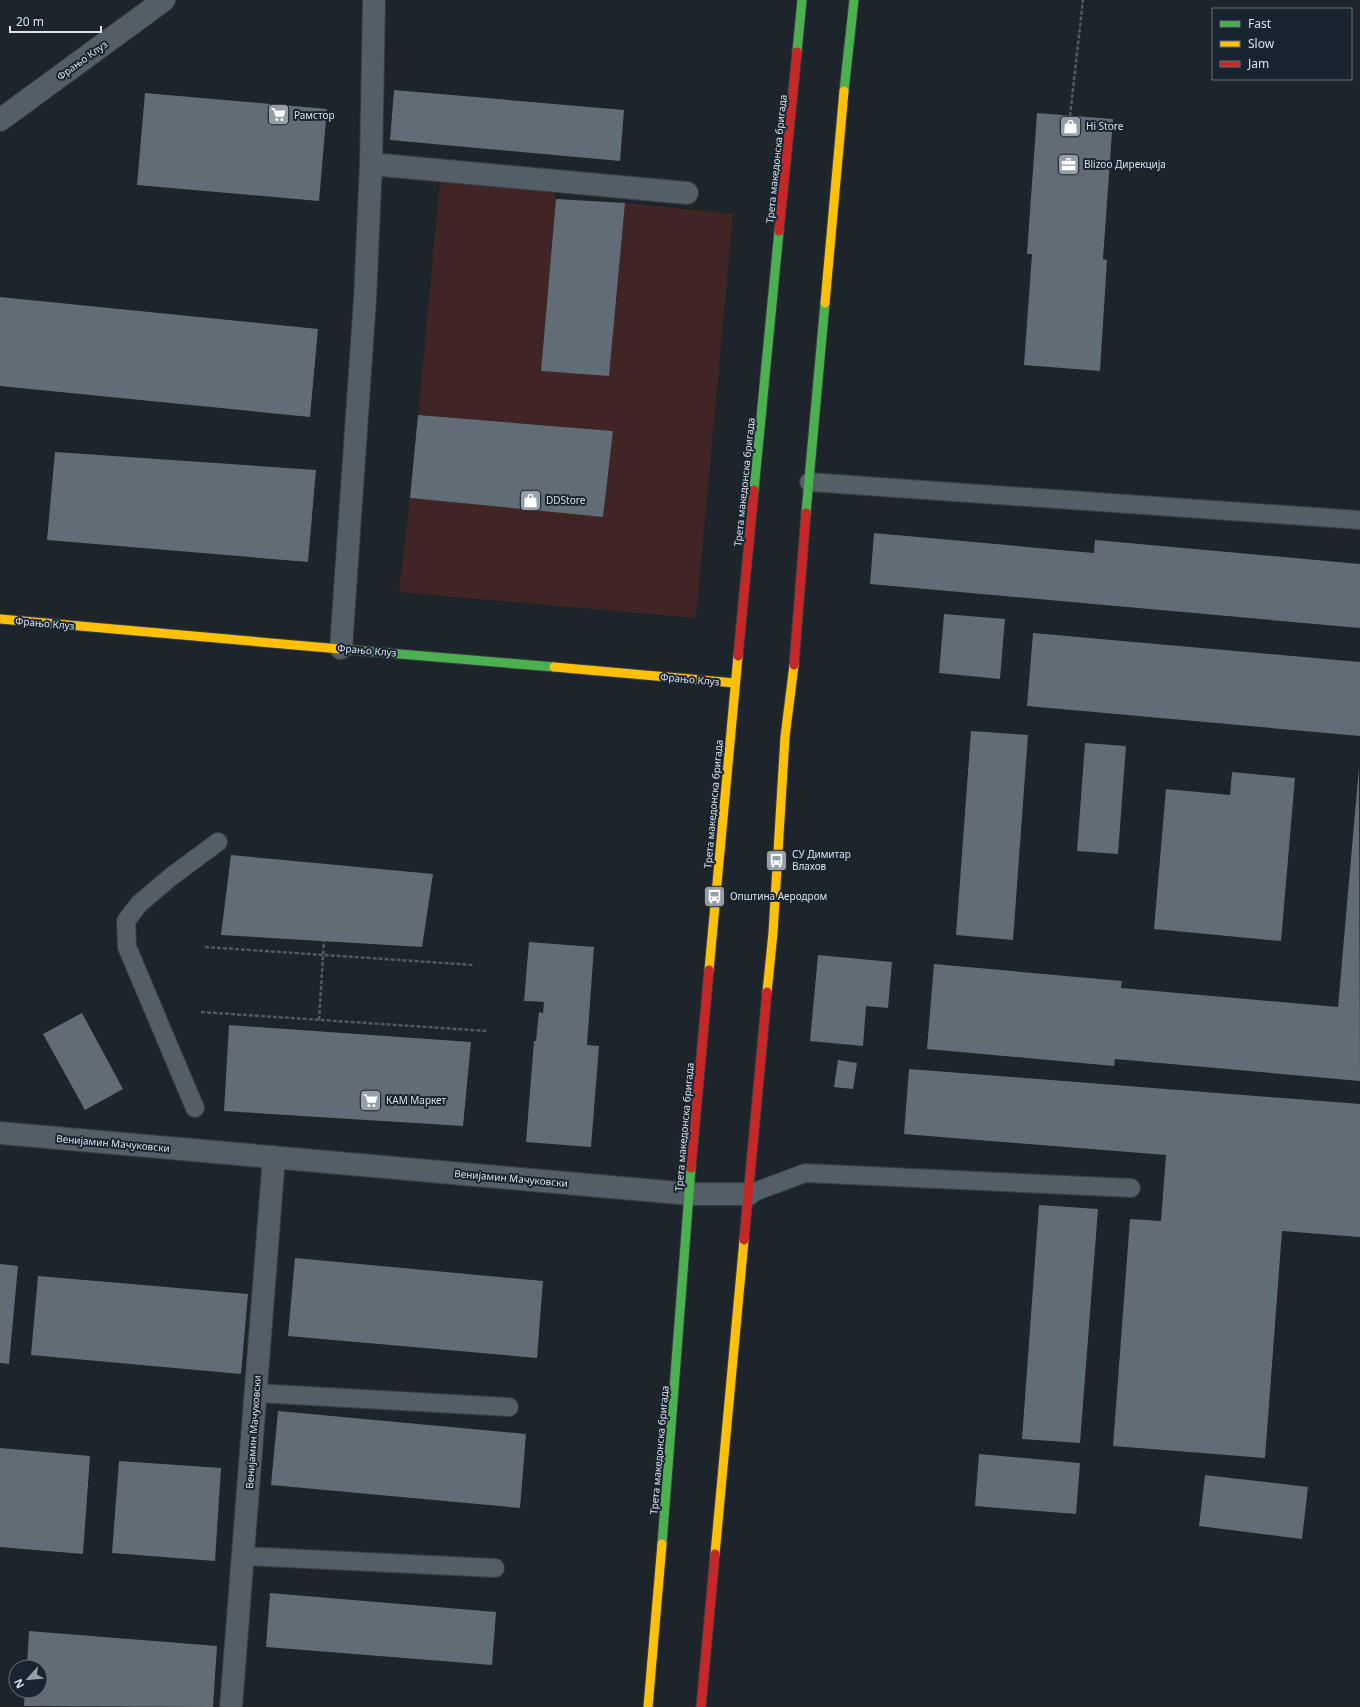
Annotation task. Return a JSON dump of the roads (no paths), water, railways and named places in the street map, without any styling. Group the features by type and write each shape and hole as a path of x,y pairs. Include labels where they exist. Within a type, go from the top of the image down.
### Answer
{"street":[{"name":"Фрањо Клуз","path":"0,120 164,0"},
{"path":"341,648 365,300 371,164 374,0"},
{"name":"Трета македонска бригада","path":"648,1707 690,1194 735,683 802,0"},
{"path":"701,1707 773,933 785,737 798,623 809,482 850,27 854,0"},
{"path":"850,27 862,0"},
{"path":"371,164 687,193"},
{"name":"Фрањо Клуз","path":"0,619 735,683"},
{"name":"Венијамин Мачуковски","path":"0,1133 690,1194 749,1194"},
{"name":"Венијамин Мачуковски","path":"231,1707 274,1157"}],"lane":[{"path":"809,482 1360,520"},
{"path":"196,1108 127,947 126,921 139,904 167,880 218,842"},
{"path":"749,1194 804,1173 1131,1188"},
{"path":"256,1393 508,1407"},
{"path":"243,1556 494,1568"}],"place":[{"name":"Рамстор","path":"278,115"},
{"name":"Hi Store","path":"1070,126"},
{"name":"Blizoo Дирекција","path":"1068,164"},
{"name":"DDStore","path":"531,500"},
{"name":"СУ Димитар Влахов","path":"777,860"},
{"name":"Општина Аеродром","path":"715,896"},
{"name":"КАМ Маркет","path":"371,1100"}]}
